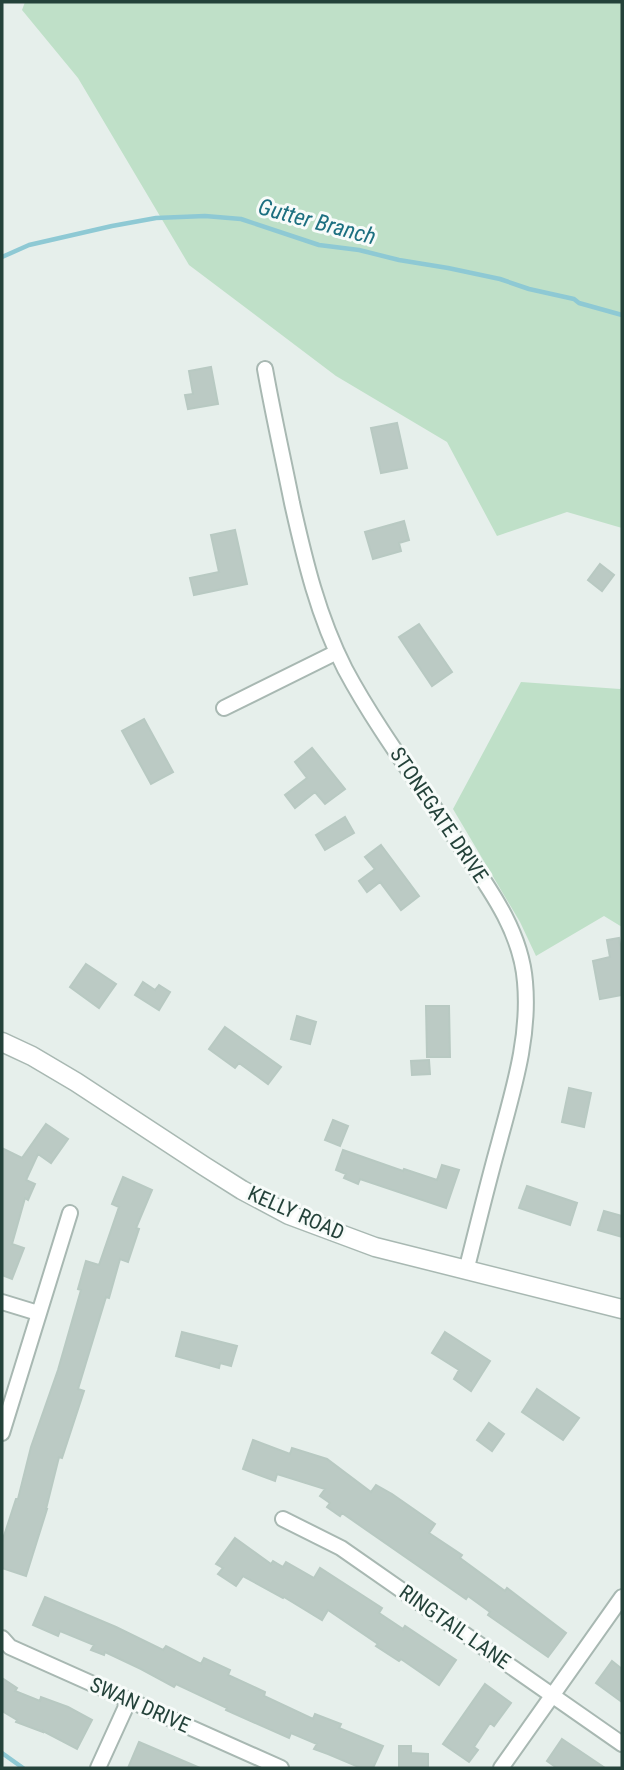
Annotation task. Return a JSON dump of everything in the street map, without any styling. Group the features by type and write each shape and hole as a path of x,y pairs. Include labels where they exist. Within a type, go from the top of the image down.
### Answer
{"street":[{"name":"STONEGATE DRIVE","path":"265,369 306,564 320,612 337,652 364,702 505,916 523,964 523,1044 466,1271"},
{"path":"224,708 337,652"},
{"name":"KELLY ROAD","path":"2,1042 76,1082 204,1166 289,1215 375,1247 622,1309"},
{"path":"2,1433 70,1213"},
{"path":"2,1302 38,1313"},
{"name":"RINGTAIL LANE","path":"284,1519 341,1548 622,1744"},
{"path":"501,1768 622,1597"},
{"name":"SWAN DRIVE","path":"2,1638 10,1647 281,1768"},
{"path":"98,1768 129,1700"}],"green space":[{"path":"25,2 622,2 622,528 567,512 497,536 447,442 336,376 189,265 78,78 22,10"},
{"path":"521,682 620,689 622,686 622,927 604,916 536,956 520,922 453,809"}],"building":[{"path":"211,367 218,404 188,409 185,395 193,394 189,371"},
{"path":"397,423 407,468 381,473 371,428"},
{"path":"404,521 409,540 399,543 401,551 373,559 365,532"},
{"path":"235,530 247,584 194,595 190,578 219,572 211,535"},
{"path":"600,564 614,575 602,591 588,580"},
{"path":"419,624 452,672 432,686 399,637"},
{"path":"144,719 173,772 151,784 122,731"},
{"path":"312,748 345,789 325,804 315,792 295,808 285,795 307,778 295,762"},
{"path":"345,817 354,833 325,850 316,835"},
{"path":"381,845 419,896 401,910 380,882 367,892 359,881 375,869 365,857"},
{"path":"619,938 622,995 600,999 593,961 610,957 607,940"},
{"path":"86,964 116,984 99,1008 70,987"},
{"path":"143,982 155,990 159,985 170,992 159,1010 135,995"},
{"path":"426,1006 449,1006 450,1057 427,1057"},
{"path":"297,1016 316,1022 310,1044 291,1039"},
{"path":"225,1027 281,1067 268,1084 239,1063 235,1068 209,1049"},
{"path":"429,1060 430,1074 412,1075 411,1061"},
{"path":"569,1088 591,1093 584,1127 562,1122"},
{"path":"333,1120 348,1126 340,1146 325,1140"},
{"path":"46,1124 68,1139 51,1163 38,1154 26,1180 35,1184 28,1200 25,1198 12,1244 24,1248 12,1279 2,1275 2,1148 22,1158"},
{"path":"343,1150 437,1180 442,1165 459,1170 446,1208 360,1179 358,1184 344,1178 346,1174 336,1170"},
{"path":"123,1177 152,1190 136,1228 139,1229 128,1262 120,1259 109,1298 106,1297 78,1389 84,1391 62,1458 59,1457 47,1509 26,1576 2,1568 2,1542 58,1370 81,1290 78,1289 86,1261 99,1265 119,1207 112,1204"},
{"path":"527,1186 577,1203 570,1225 519,1208"},
{"path":"604,1211 622,1216 622,1237 598,1230"},
{"path":"182,1332 237,1346 231,1366 220,1363 219,1368 176,1356"},
{"path":"445,1332 490,1361 471,1391 454,1379 459,1370 432,1353"},
{"path":"537,1389 579,1418 563,1440 522,1412"},
{"path":"489,1423 504,1434 492,1451 477,1440"},
{"path":"253,1440 290,1454 292,1448 327,1459 371,1492 376,1485 392,1494 435,1524 429,1533 462,1555 460,1558 505,1591 507,1588 566,1633 548,1657 488,1615 490,1612 468,1596 466,1599 342,1513 340,1516 327,1507 330,1503 320,1496 325,1489 277,1474 275,1481 243,1469"},
{"path":"235,1538 271,1564 273,1561 283,1567 286,1562 314,1578 320,1568 382,1608 379,1613 403,1629 405,1626 456,1660 439,1685 401,1659 399,1661 376,1646 378,1644 328,1610 322,1620 243,1576 236,1586 218,1574 223,1568 216,1564"},
{"path":"45,1597 163,1650 166,1646 201,1664 204,1658 230,1670 228,1675 265,1692 264,1696 313,1719 315,1714 341,1724 339,1728 383,1746 373,1768 361,1768 314,1749 317,1744 291,1733 289,1738 176,1684 174,1687 105,1652 104,1655 91,1650 94,1645 60,1631 58,1636 33,1625"},
{"path":"612,1661 622,1669 622,1702 596,1683"},
{"path":"2,1678 17,1688 15,1691 40,1701 41,1697 68,1707 92,1720 77,1749 43,1731 16,1722 17,1720 2,1711"},
{"path":"485,1684 511,1703 494,1726 490,1723 474,1747 478,1750 469,1762 443,1744"},
{"path":"562,1739 605,1768 557,1768 547,1761"},
{"path":"139,1742 200,1768 128,1768"},
{"path":"399,1746 411,1746 411,1753 428,1754 428,1768 399,1768"}],"waterway":[{"name":"Gutter Branch","path":"2,257 29,245 156,218 205,216 241,219 319,245 359,250 500,279 622,315"},
{"path":"2,1753 23,1768"}]}
